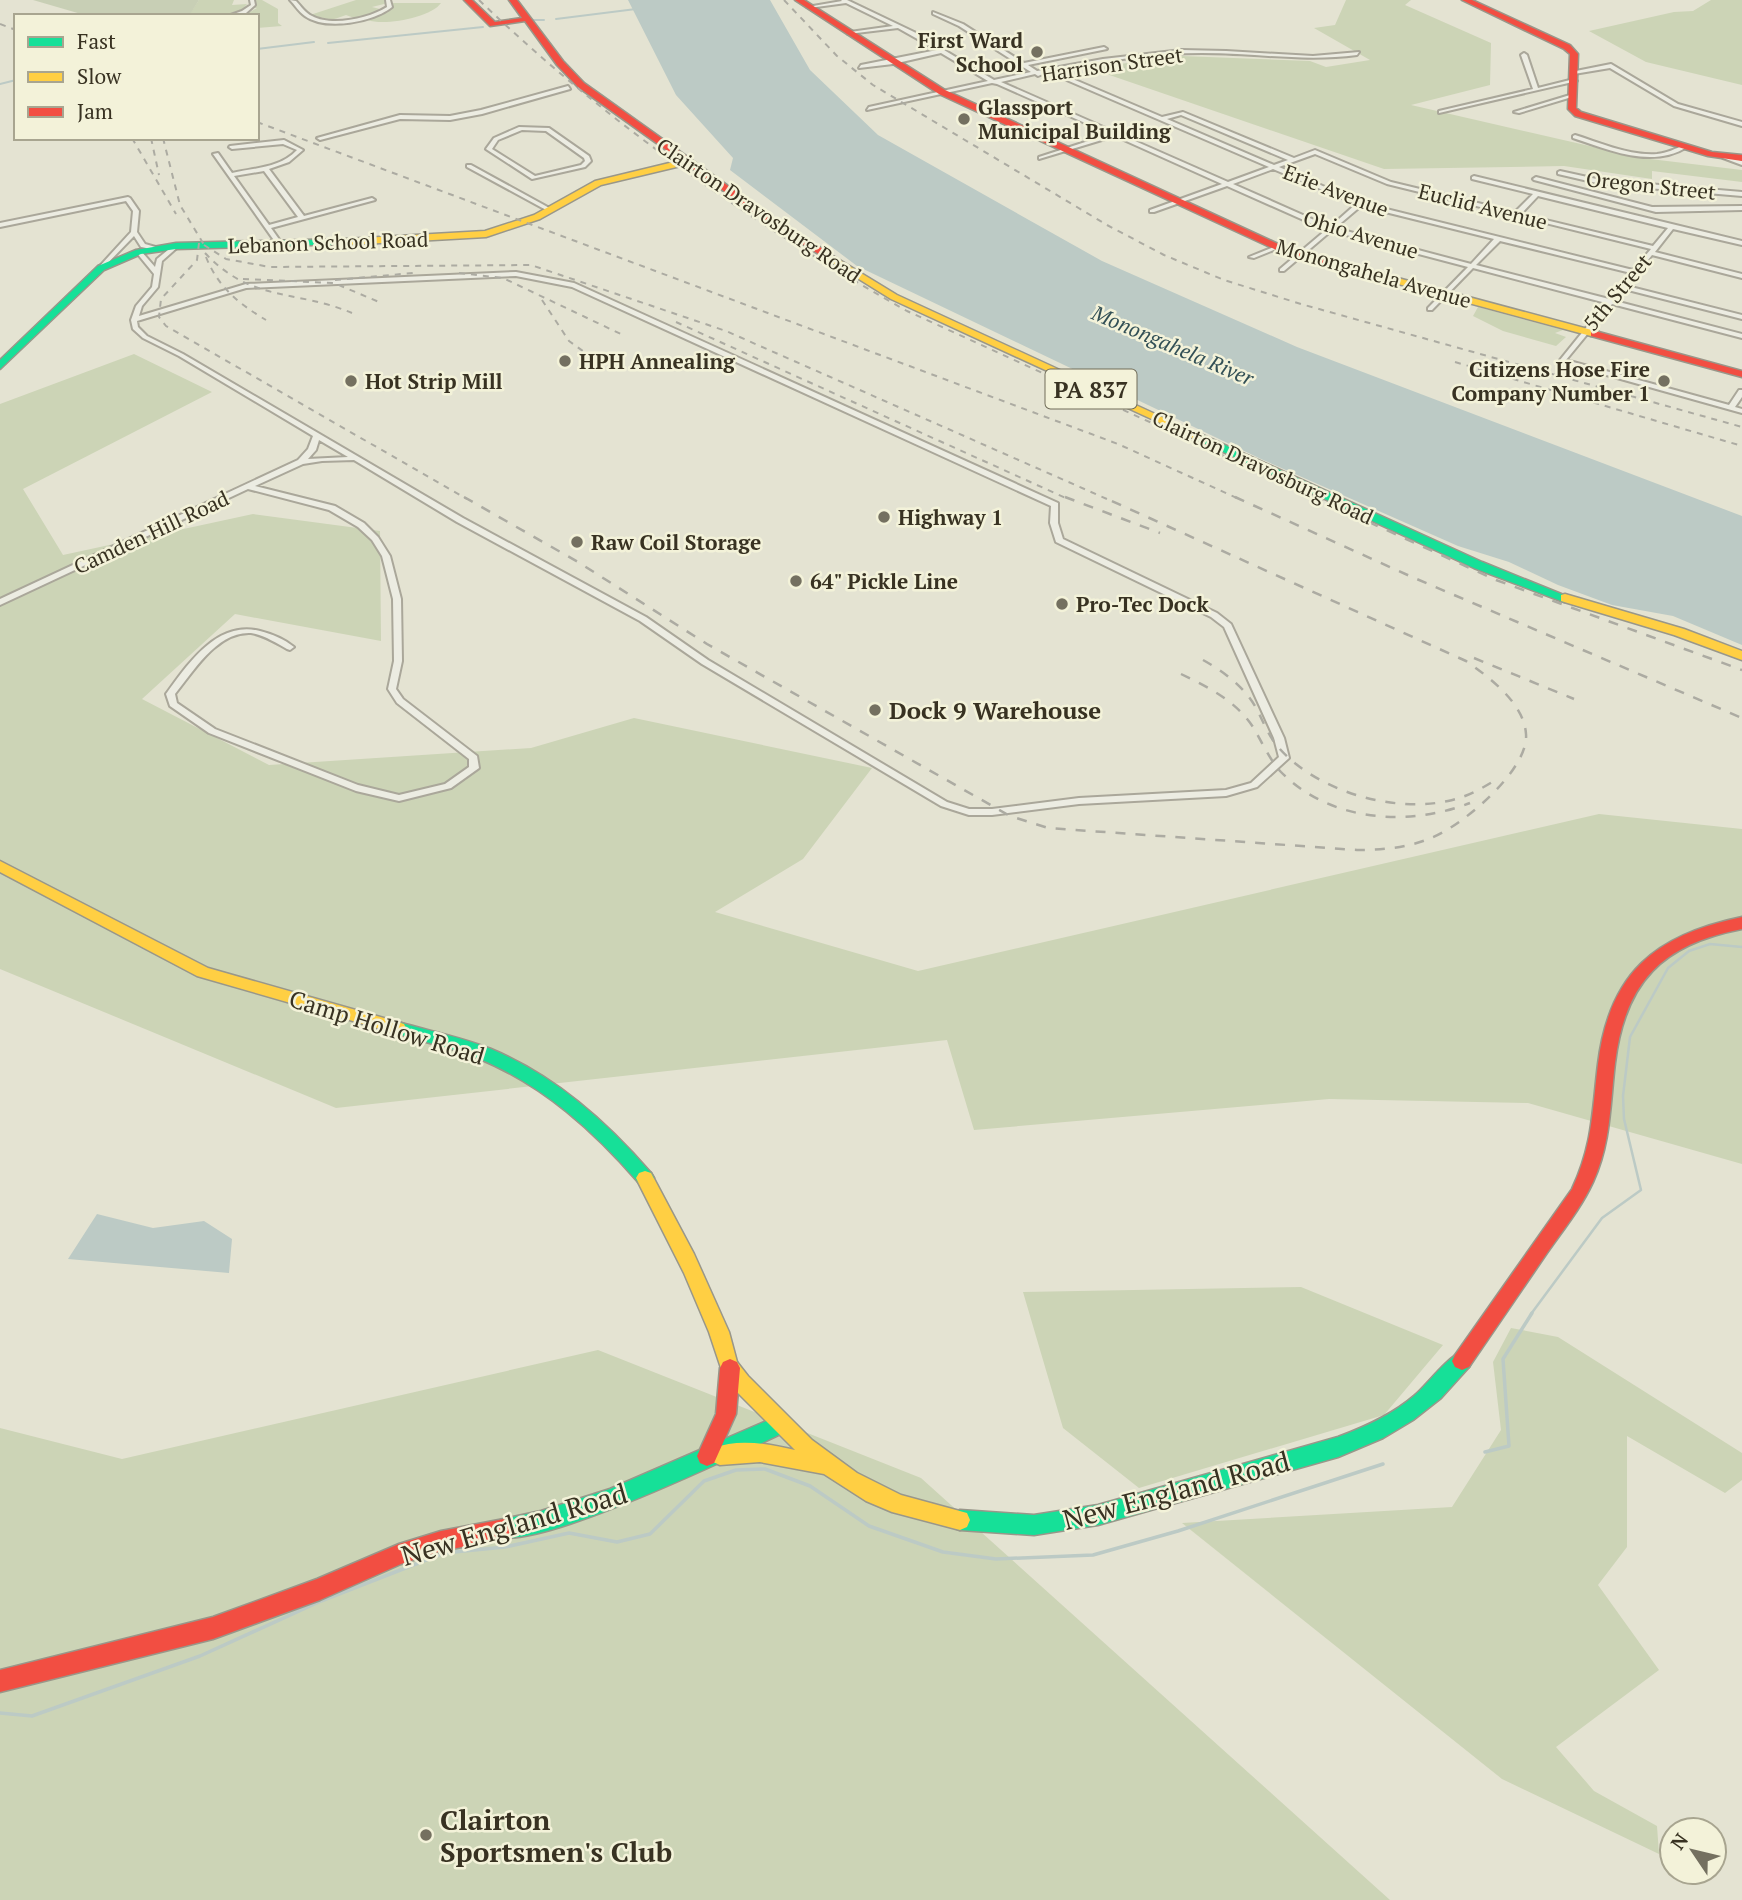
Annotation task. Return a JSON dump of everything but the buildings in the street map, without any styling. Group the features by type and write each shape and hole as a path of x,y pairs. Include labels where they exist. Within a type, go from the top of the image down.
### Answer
{"main road":[{"path":"468,0 493,24 527,19"},
{"name":"Clairton Dravosburg Road","path":"513,0 570,75 686,162 837,263 894,297 956,328 1478,565 1573,601 1679,632 1742,656"},
{"path":"1466,0 1567,47 1574,54 1572,109 1578,114 1684,147 1734,157"},
{"name":"Monongahela Avenue","path":"804,3 945,93 1299,256 1742,374"},
{"name":"Lebanon School Road","path":"0,366 101,268 139,253 176,246 280,245 486,234 518,226 598,183 686,162"},
{"name":"Camp Hollow Road","path":"0,866 203,972 486,1054 566,1099 609,1136 645,1178 666,1212 715,1322 730,1368 778,1425"},
{"name":"New England Road","path":"0,1681 213,1628 320,1589 399,1554 440,1541 539,1522 616,1500 778,1425 828,1468 883,1498 931,1514 978,1523 1034,1525 1098,1515 1338,1447 1373,1434 1406,1416 1440,1387 1464,1359 1578,1194 1596,1153 1615,1021 1624,996 1639,974 1670,943 1685,935 1742,923"},
{"path":"707,1456 721,1434 728,1414 730,1368"},
{"path":"707,1456 760,1452 828,1468"}],"street":[{"path":"235,14 251,8 252,0"},
{"path":"292,0 306,16 330,21 380,14 390,7 388,0"},
{"path":"804,3 844,1"},
{"name":"Ohio Avenue","path":"844,1 912,33 996,83 1330,229 1742,337"},
{"path":"935,13 961,25 1038,74"},
{"path":"850,33 896,27"},
{"path":"1022,65 1104,48"},
{"path":"861,68 942,51"},
{"name":"Harrison Street","path":"869,109 1038,74 1184,51 1294,59 1357,52"},
{"path":"1524,55 1536,89"},
{"path":"1517,113 1611,66 1676,105 1742,124"},
{"name":"Erie Avenue","path":"1050,72 1360,204 1634,272"},
{"path":"1441,112 1536,89 1574,83"},
{"path":"320,138 400,117 450,118 482,112 568,88"},
{"path":"1162,119 1181,113 1294,160"},
{"path":"524,181 583,166 588,161 587,157 553,132 540,128 521,128 496,139 489,149 534,178"},
{"path":"1243,138 1257,133"},
{"path":"1041,158 1115,134"},
{"path":"1575,136 1643,155 1672,154 1684,147"},
{"path":"232,146 284,142 299,147 300,150 294,159 233,174"},
{"name":"Euclid Avenue","path":"1294,160 1315,152 1389,183 1517,214 1742,276"},
{"path":"216,154 233,174 280,245"},
{"path":"1734,157 1742,163"},
{"path":"1152,211 1294,160"},
{"path":"469,166 550,211"},
{"path":"265,168 302,218"},
{"name":"Oregon Street","path":"1560,173 1601,182 1742,194"},
{"path":"1474,178 1742,243"},
{"path":"1536,179 1656,210"},
{"path":"504,187 514,184"},
{"path":"1517,214 1538,193"},
{"path":"0,225 128,199 136,211 134,232 101,268"},
{"path":"269,227 372,200"},
{"path":"1282,270 1360,204"},
{"path":"1620,213 1627,209 1740,209"},
{"path":"1676,209 1684,213"},
{"name":"5th Street","path":"1671,226 1562,361 1731,408"},
{"path":"134,232 143,246 156,248"},
{"path":"1430,309 1498,239"},
{"path":"134,320 246,286 516,274 574,285 1055,505 1054,523 1059,540 1214,615 1228,626 1279,738 1284,758 1254,785 1226,793 969,812 943,804 705,662 643,619 563,573 533,561 316,437 181,355 145,337 135,328 134,320 139,306 155,287 162,255 176,246"},
{"path":"1252,257 1278,247"},
{"path":"139,253 158,275"},
{"path":"1622,287 1742,317"},
{"path":"1742,392 1731,408 1742,411"},
{"path":"301,463 312,450 316,437"},
{"name":"Camden Hill Road","path":"0,602 301,463 322,458 355,459"},
{"path":"248,487 332,508 361,525 375,539 386,556 397,599 398,661 392,689 400,701 474,758 474,768 448,786 399,798 356,788 212,731 173,704 170,694 223,635 245,628 275,637 290,647"}],"green space":[{"path":"33,0 199,0 190,14 81,14"},
{"path":"199,0 234,0 232,5 247,4 231,14 190,14"},
{"path":"254,0 262,0 278,9 278,23 282,26 259,28 259,14 246,14 257,8 254,8"},
{"path":"356,0 384,0 388,3 372,7 384,10 357,19 346,15 332,20 310,15"},
{"path":"1346,0 1411,0 1405,5 1491,43 1490,85 1411,105 1642,158 1742,170 1742,182 1652,171 1652,179 1564,166 1384,169 1089,68 1182,56 1310,61 1326,67 1370,60 1314,28 1335,25"},
{"path":"1711,0 1742,0 1742,85 1646,62 1589,31 1674,12 1693,11"},
{"path":"393,3 441,3 417,17 384,22 368,20 388,12"},
{"path":"1478,307 1563,330 1555,333 1566,337 1556,346 1503,331 1473,316"},
{"path":"134,354 212,392 23,489 63,555 253,514 380,531 381,641 235,614 142,699 269,765 531,748 634,718 872,768 803,859 715,912 918,971 1599,814 1742,829 1742,1164 1528,1103 1329,1099 974,1130 947,1040 336,1108 0,969 0,404"},
{"path":"1301,1287 1443,1345 1384,1415 1139,1488 1063,1428 1023,1292"},
{"path":"1511,1328 1558,1337 1742,1453 1742,1480 1725,1493 1627,1436 1627,1547 1598,1585 1659,1670 1556,1747 1594,1791 1657,1826 1658,1854 1502,1779 1182,1523 1452,1507 1501,1430 1493,1362"},
{"path":"598,1350 921,1478 1390,1900 0,1900 0,1428 122,1459"}],"water":[{"name":"Monongahela River","path":"628,0 770,0 810,70 878,135 1102,261 1297,347 1742,516 1742,645 1673,616 1612,605 1558,585 1509,562 1458,546 1261,459 857,266 730,170 733,158 676,95"},
{"path":"97,1214 153,1228 204,1221 232,1239 229,1273 68,1259"}],"waterway":[{"path":"556,19 636,9"},
{"path":"533,20 544,20"},
{"path":"328,43 483,27"},
{"path":"259,49 314,42"},
{"path":"0,84 14,80"},
{"path":"1531,1314 1602,1218 1641,1190 1624,1119 1623,1096 1630,1037 1668,968 1689,951 1710,944 1742,947"},
{"path":"1485,1452 1509,1446 1503,1359 1532,1313"},
{"path":"0,1713 32,1716 200,1656 321,1601 444,1553 505,1547 569,1533 617,1542 650,1534 704,1481 736,1470 765,1469 810,1486 869,1526 943,1552 996,1559 1093,1555 1178,1531 1383,1464"}],"railway":[{"path":"479,0 578,89 630,130 737,207 849,277 907,311 1318,499"},
{"path":"784,0 837,56 873,85 1107,225 1164,255 1224,280 1301,304 1742,427"},
{"path":"0,24 14,29"},
{"path":"259,123 1118,444 1239,499"},
{"path":"133,140 176,214"},
{"path":"151,140 159,175"},
{"path":"164,140 180,205 204,245"},
{"path":"199,243 197,260 161,299 159,317 166,326 467,499"},
{"path":"204,245 226,259 270,267 531,265 726,331 1107,499"},
{"path":"205,253 222,269 257,288 352,313"},
{"path":"206,257 230,294 266,320"},
{"path":"335,280 413,273"},
{"path":"459,273 503,278 625,336"},
{"path":"243,279 334,283 379,302"},
{"path":"542,300 569,341 587,354"},
{"path":"676,322 1068,499"},
{"path":"1455,362 1742,446"},
{"path":"464,497 578,562 707,644 1010,816 1048,828 1357,850 1394,848 1431,838 1459,822 1491,795 1517,764 1524,748 1526,734 1519,712 1495,683 1466,661 1103,497"},
{"path":"1065,497 1160,533"},
{"path":"1235,497 1412,577 1742,718"},
{"path":"1314,497 1496,580 1742,670"},
{"path":"1474,658 1574,699"},
{"path":"1203,660 1225,674 1245,692 1279,748 1295,763 1334,787 1380,801 1426,804 1461,797 1497,779"},
{"path":"1181,674 1230,702 1253,727 1281,772 1301,789 1322,801 1346,810 1396,817 1446,811 1470,803"}],"traffic: fast":[{"path":"0,366 101,268 139,252 176,246 345,242"},
{"path":"1199,437 1478,565 1565,598"},
{"path":"398,1028 475,1050 531,1077 573,1106 611,1140 645,1178"},
{"path":"960,1520 1034,1525 1098,1515 1338,1447 1376,1431 1406,1414 1434,1391 1462,1361"},
{"path":"504,1529 541,1521 610,1499 678,1472 778,1425"}],"traffic: slow":[{"path":"345,242 486,234 537,217 598,183 686,162"},
{"path":"828,256 894,297 1199,437"},
{"path":"1327,262 1595,334"},
{"path":"1565,598 1679,632 1742,656"},
{"path":"0,866 203,972 398,1028"},
{"path":"645,1178 685,1254 719,1332 728,1364 741,1382 805,1447 850,1480 900,1505 960,1520"},
{"path":"720,1455 760,1452 821,1466"}],"traffic: jam":[{"path":"468,0 493,24 527,19"},
{"path":"513,0 560,63 581,85 770,220 828,256"},
{"path":"799,0 942,92 1286,251 1327,262"},
{"path":"1466,0 1567,47 1574,54 1572,109 1578,114 1711,154 1742,158"},
{"path":"1595,334 1742,374"},
{"path":"1462,1361 1584,1182 1598,1144 1606,1064 1614,1025 1623,1001 1636,980 1651,962 1669,948 1690,937 1742,923"},
{"path":"707,1456 726,1414 730,1368"},
{"path":"0,1681 213,1628 320,1589 399,1554 441,1541 504,1529"}],"place":[{"name":"First Ward School","path":"1037,52"},
{"name":"Glassport Municipal Building","path":"964,119"},
{"name":"HPH Annealing","path":"565,361"},
{"name":"Hot Strip Mill","path":"351,381"},
{"name":"Citizens Hose Fire Company Number 1","path":"1664,381"},
{"name":"Highway 1","path":"884,517"},
{"name":"Raw Coil Storage","path":"577,542"},
{"name":"64\" Pickle Line","path":"796,581"},
{"name":"Pro-Tec Dock","path":"1062,604"},
{"name":"Dock 9 Warehouse","path":"875,710"},
{"name":"Clairton Sportsmen's Club","path":"426,1835"}]}
